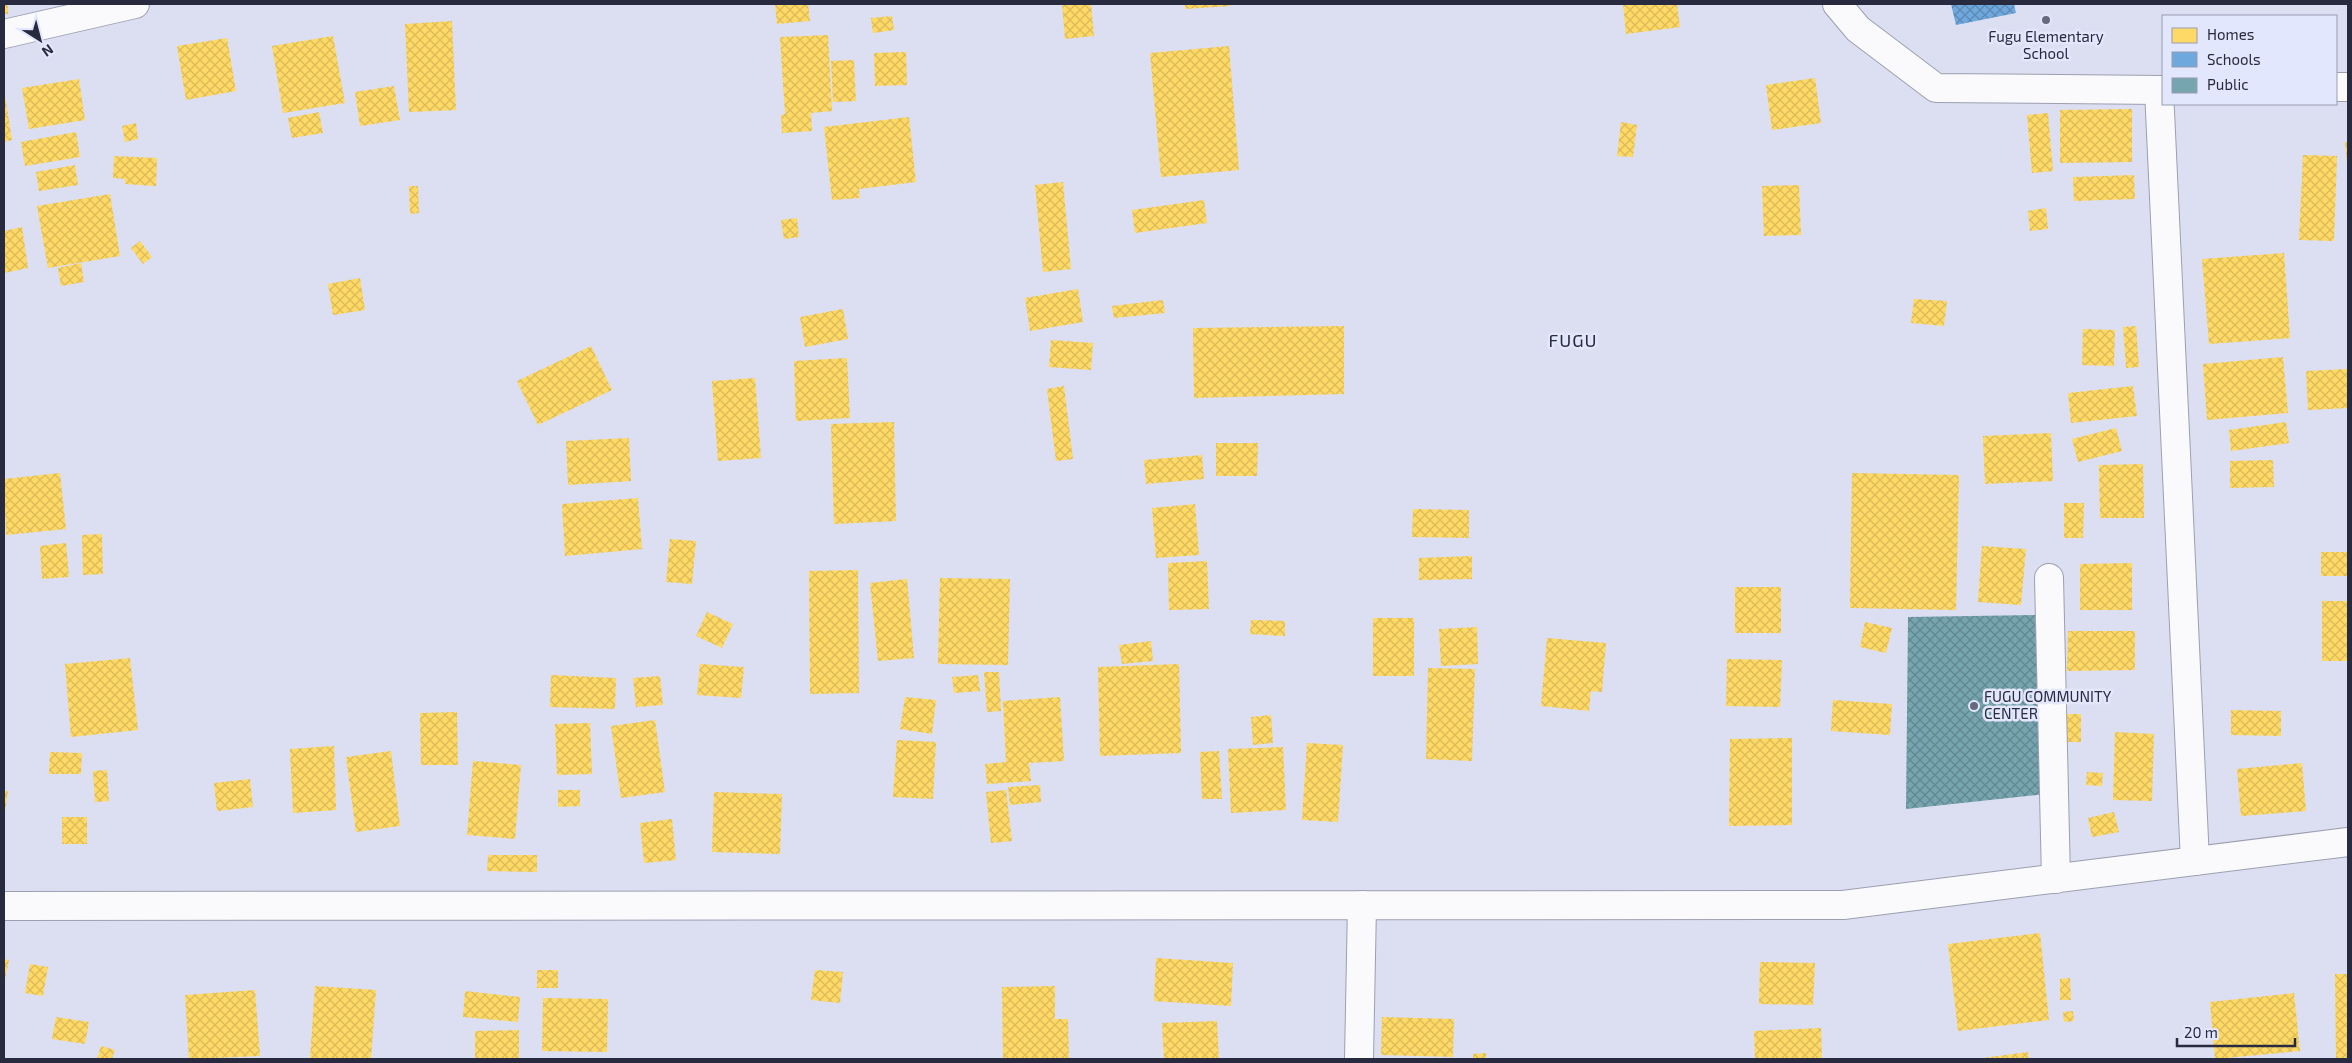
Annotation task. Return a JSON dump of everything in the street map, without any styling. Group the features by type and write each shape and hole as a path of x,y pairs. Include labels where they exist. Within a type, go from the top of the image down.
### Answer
{"main road":[{"path":"4,34 135,4"},
{"path":"1837,4 1858,29 1936,88 2161,90 2195,861"},
{"path":"2049,578 2056,878"},
{"path":"4,906 1843,905 2348,842"},
{"path":"1360,1059 1362,905"}],"building: Homes":[{"path":"4,4 8,4 8,14 4,14"},
{"path":"775,4 808,4 810,21 777,24"},
{"path":"1062,4 1091,4 1094,36 1065,39"},
{"path":"1185,4 1230,4 1230,6 1185,9"},
{"path":"1623,4 1677,4 1680,27 1626,34"},
{"path":"892,16 894,30 873,33 871,18"},
{"path":"452,21 456,110 409,112 405,24"},
{"path":"828,35 832,111 811,113 812,131 782,133 781,115 785,114 780,37"},
{"path":"333,36 345,103 283,113 272,46"},
{"path":"227,38 236,91 186,100 177,46"},
{"path":"1229,46 1239,170 1161,177 1150,53"},
{"path":"906,52 907,85 875,86 874,53"},
{"path":"854,60 856,101 833,102 831,61"},
{"path":"1815,78 1821,123 1772,130 1766,85"},
{"path":"79,79 85,120 29,129 22,88"},
{"path":"394,86 400,120 360,126 355,92"},
{"path":"4,97 12,140 4,142"},
{"path":"2132,109 2132,162 2060,163 2060,110"},
{"path":"319,112 323,133 292,138 288,118"},
{"path":"2048,113 2053,171 2032,173 2027,115"},
{"path":"909,117 916,182 859,189 860,198 832,200 824,127"},
{"path":"1621,122 1637,125 1633,157 1617,156"},
{"path":"136,123 138,139 125,142 122,126"},
{"path":"76,132 80,157 25,166 21,142"},
{"path":"2345,142 2348,142 2348,164 2347,164"},
{"path":"2303,155 2337,156 2334,241 2299,240"},
{"path":"114,156 157,158 156,186 125,184 125,179 113,178"},
{"path":"75,165 78,185 39,191 36,172"},
{"path":"2134,175 2135,199 2074,201 2073,177"},
{"path":"1063,182 1071,269 1043,272 1035,185"},
{"path":"1799,185 1801,235 1764,236 1762,186"},
{"path":"409,186 418,186 419,213 410,214"},
{"path":"110,194 120,256 48,268 37,206"},
{"path":"1204,200 1207,223 1135,233 1132,210"},
{"path":"2046,208 2048,229 2030,231 2028,211"},
{"path":"797,218 799,237 784,239 781,220"},
{"path":"22,227 28,268 4,273 4,231"},
{"path":"140,241 152,257 143,264 131,248"},
{"path":"2284,253 2290,338 2209,344 2202,259"},
{"path":"81,263 84,282 61,286 58,268"},
{"path":"360,278 365,310 333,315 328,284"},
{"path":"1078,289 1083,322 1030,331 1025,298"},
{"path":"1914,299 1947,301 1944,326 1911,323"},
{"path":"1163,300 1165,313 1114,318 1112,306"},
{"path":"843,309 848,339 805,347 800,317"},
{"path":"1344,326 1344,394 1194,398 1193,328"},
{"path":"2136,326 2139,367 2126,368 2123,327"},
{"path":"2083,329 2115,330 2114,366 2082,365"},
{"path":"1051,340 1093,343 1091,370 1049,367"},
{"path":"591,346 612,390 538,425 517,381"},
{"path":"2283,357 2288,413 2207,420 2203,364"},
{"path":"847,358 850,418 796,421 794,361"},
{"path":"2348,369 2348,408 2308,410 2306,371"},
{"path":"755,378 761,458 718,461 712,381"},
{"path":"1064,386 1073,459 1056,461 1047,389"},
{"path":"2133,386 2137,416 2071,423 2068,393"},
{"path":"894,422 896,521 834,524 831,424"},
{"path":"2286,422 2289,443 2231,451 2229,430"},
{"path":"2116,428 2122,451 2078,462 2072,439"},
{"path":"2051,433 2053,481 1985,484 1983,436"},
{"path":"629,438 631,481 568,485 566,441"},
{"path":"1216,443 1258,443 1257,476 1216,476"},
{"path":"1202,455 1204,479 1146,484 1144,460"},
{"path":"2273,460 2274,487 2230,488 2230,461"},
{"path":"2143,464 2144,518 2100,518 2099,465"},
{"path":"60,473 66,529 6,535 4,479"},
{"path":"1852,473 1959,475 1956,610 1850,608"},
{"path":"638,498 642,549 565,556 562,504"},
{"path":"2064,503 2084,503 2083,538 2064,538"},
{"path":"1195,504 1199,555 1156,558 1152,508"},
{"path":"1413,509 1469,510 1469,538 1412,537"},
{"path":"102,534 103,574 83,575 82,535"},
{"path":"670,539 696,541 692,584 666,582"},
{"path":"66,543 69,577 42,579 40,546"},
{"path":"1982,546 2026,549 2021,605 1978,602"},
{"path":"2321,552 2347,552 2347,576 2321,576"},
{"path":"1472,556 1472,579 1419,580 1419,558"},
{"path":"1207,561 1209,609 1169,610 1168,563"},
{"path":"2132,563 2132,610 2080,610 2080,564"},
{"path":"858,570 859,693 810,694 809,571"},
{"path":"940,578 1010,579 1008,665 938,664"},
{"path":"907,579 914,658 878,661 870,583"},
{"path":"1735,587 1781,587 1781,633 1735,633"},
{"path":"2322,601 2348,601 2348,661 2322,661"},
{"path":"707,612 733,624 722,648 696,636"},
{"path":"1373,618 1414,618 1414,676 1373,676"},
{"path":"1251,620 1285,621 1285,636 1250,634"},
{"path":"1865,622 1892,628 1886,653 1860,647"},
{"path":"1477,627 1478,664 1441,666 1439,629"},
{"path":"2068,631 2135,631 2135,670 2067,671"},
{"path":"1547,638 1606,643 1602,692 1591,691 1589,711 1541,706"},
{"path":"1151,641 1153,661 1122,664 1119,645"},
{"path":"130,658 138,730 71,737 65,664"},
{"path":"1727,659 1782,660 1780,707 1726,706"},
{"path":"700,664 744,667 741,698 697,695"},
{"path":"1179,664 1181,753 1100,756 1098,667"},
{"path":"1428,668 1475,669 1472,761 1426,759"},
{"path":"984,672 999,672 1001,711 987,712"},
{"path":"551,675 616,678 615,709 550,707"},
{"path":"978,675 980,691 954,693 952,677"},
{"path":"660,676 663,705 636,707 633,678"},
{"path":"905,697 936,700 932,734 900,729"},
{"path":"1060,697 1064,761 1029,763 1031,781 987,784 985,764 1006,762 1003,701"},
{"path":"1833,700 1892,704 1890,735 1831,731"},
{"path":"2231,710 2281,711 2281,736 2231,735"},
{"path":"457,712 458,765 421,765 420,713"},
{"path":"2067,714 2081,714 2081,742 2067,742"},
{"path":"1271,715 1273,743 1253,745 1251,717"},
{"path":"655,720 665,792 621,798 611,726"},
{"path":"590,723 592,774 557,775 555,724"},
{"path":"2115,732 2154,734 2152,801 2113,800"},
{"path":"1792,738 1792,825 1729,826 1730,739"},
{"path":"897,740 936,742 933,799 893,797"},
{"path":"1307,743 1343,745 1338,822 1302,820"},
{"path":"334,746 336,810 293,813 290,749"},
{"path":"1283,747 1286,810 1231,813 1228,749"},
{"path":"391,751 400,826 356,832 346,757"},
{"path":"1219,751 1222,799 1202,799 1200,752"},
{"path":"50,752 82,753 81,774 49,774"},
{"path":"473,761 521,765 515,839 467,835"},
{"path":"2302,763 2306,811 2241,816 2237,769"},
{"path":"107,770 109,801 95,802 93,771"},
{"path":"2087,772 2103,773 2102,786 2086,785"},
{"path":"250,779 253,807 217,811 214,783"},
{"path":"1040,785 1041,802 1010,805 1008,787"},
{"path":"558,790 580,790 580,806 558,807"},
{"path":"1006,790 1012,841 991,843 986,792"},
{"path":"4,791 8,791 5,812 4,812"},
{"path":"714,792 782,794 780,854 712,852"},
{"path":"2114,812 2119,832 2092,837 2088,818"},
{"path":"62,817 87,817 87,844 62,844"},
{"path":"672,819 676,860 644,863 640,823"},
{"path":"488,855 537,855 537,872 487,871"},
{"path":"2040,933 2049,1020 1958,1031 1948,944"},
{"path":"1156,958 1233,963 1231,1006 1154,1001"},
{"path":"4,959 9,960 5,979 4,978"},
{"path":"1760,962 1815,963 1813,1005 1759,1004"},
{"path":"30,964 48,967 43,996 25,993"},
{"path":"537,970 558,970 558,988 537,988"},
{"path":"815,970 843,972 840,1003 811,1000"},
{"path":"2335,974 2348,974 2348,1059 2336,1059"},
{"path":"2070,978 2071,1000 2060,1000 2060,979"},
{"path":"315,986 376,990 371,1059 310,1059"},
{"path":"1055,986 1055,1019 1068,1019 1069,1059 1003,1059 1002,987"},
{"path":"255,990 260,1056 189,1059 185,995"},
{"path":"465,991 520,997 518,1022 463,1017"},
{"path":"2294,993 2300,1051 2215,1059 2210,1002"},
{"path":"543,998 608,999 607,1052 542,1051"},
{"path":"2073,1011 2074,1021 2064,1022 2063,1012"},
{"path":"56,1017 89,1022 85,1044 52,1039"},
{"path":"1382,1017 1454,1019 1453,1057 1381,1055"},
{"path":"1217,1021 1219,1059 1164,1059 1162,1023"},
{"path":"1821,1028 1822,1059 1755,1059 1754,1031"},
{"path":"519,1030 519,1059 475,1059 475,1031"},
{"path":"101,1046 115,1050 112,1059 97,1059"},
{"path":"2028,1052 2029,1059 1983,1059 1983,1058"},
{"path":"1486,1053 1486,1059 1473,1059 1473,1054"}],"building: Schools":[{"path":"1951,4 2014,4 2016,13 1956,25"}],"building: Public":[{"name":"FUGU COMMUNITY CENTER","path":"2035,615 2046,794 1906,809 1908,617"}],"place":[{"name":"Fugu Elementary School","path":"2046,20"},
{"name":"FUGU COMMUNITY CENTER","path":"1974,706"}],"district":[{"name":"FUGU","path":"1573,341"}]}
